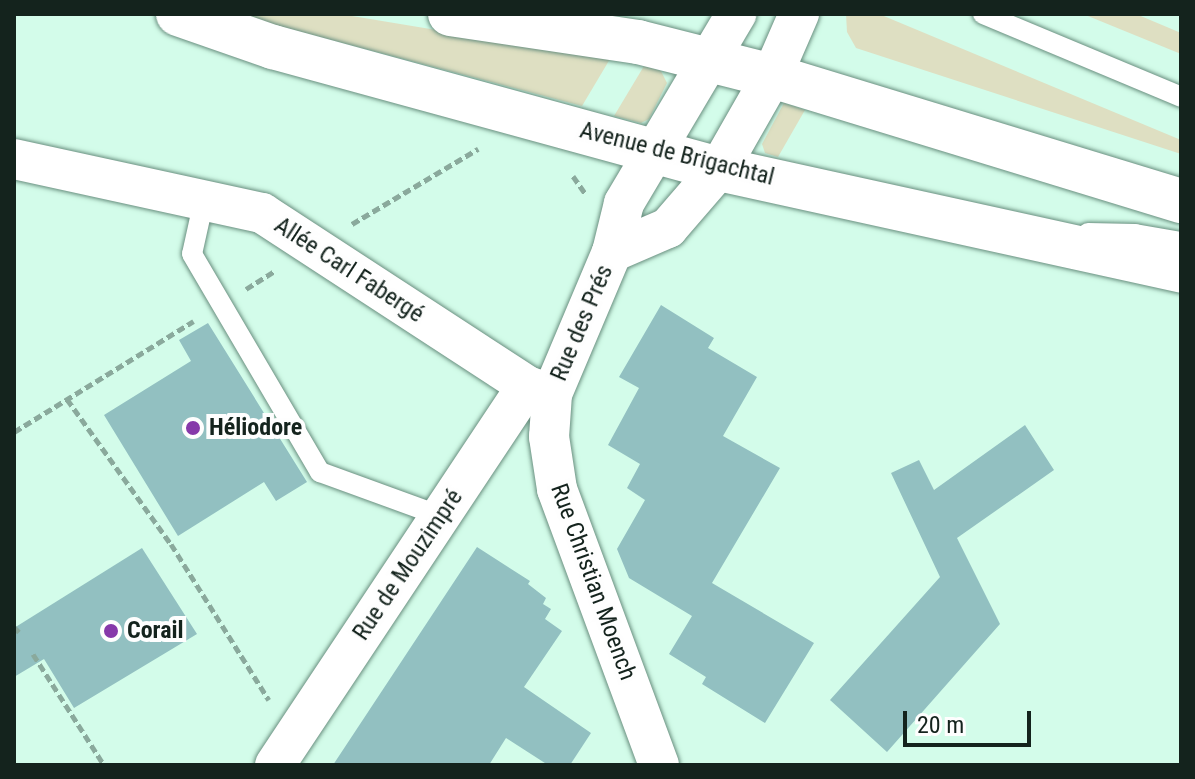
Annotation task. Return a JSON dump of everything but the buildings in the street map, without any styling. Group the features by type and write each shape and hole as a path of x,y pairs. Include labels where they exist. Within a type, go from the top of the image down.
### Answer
{"main road":[{"name":"Avenue de Brigachtal","path":"178,14 273,47 719,169 1181,271"},
{"path":"450,14 638,42 772,76 1181,201"}],"street":[{"name":"Rue des Prés","path":"540,390 612,252 624,203 736,14"},
{"name":"Rue des Prés","path":"612,252 668,228 719,169 772,76 799,14"},
{"name":"Allée Carl Fabergé","path":"14,159 262,213 540,390"},
{"name":"Rue de Mouzimpré","path":"275,765 441,516 540,390"},
{"name":"Rue Christian Moench","path":"540,390 557,489 659,765"}],"lane":[{"path":"983,14 1181,97"},
{"path":"204,200 192,254 320,472 441,516"},
{"path":"1004,230 1135,234 1181,242"}],"path":[{"path":"14,432 313,247 482,147"},
{"path":"67,399 171,544 267,698 298,729"},
{"path":"33,654 104,765"}],"green space":[{"path":"233,14 340,14 610,59 582,106"},
{"path":"846,14 879,14 1181,140 1181,154 856,48 847,32"},
{"path":"1083,14 1136,14 1181,33 1181,54"},
{"path":"644,66 661,71 667,83 649,119 641,123 614,116"},
{"path":"784,103 805,110 778,157 765,153 762,144"}],"place":[{"name":"Héliodore","path":"193,428"},
{"name":"Corail","path":"111,631"}]}
